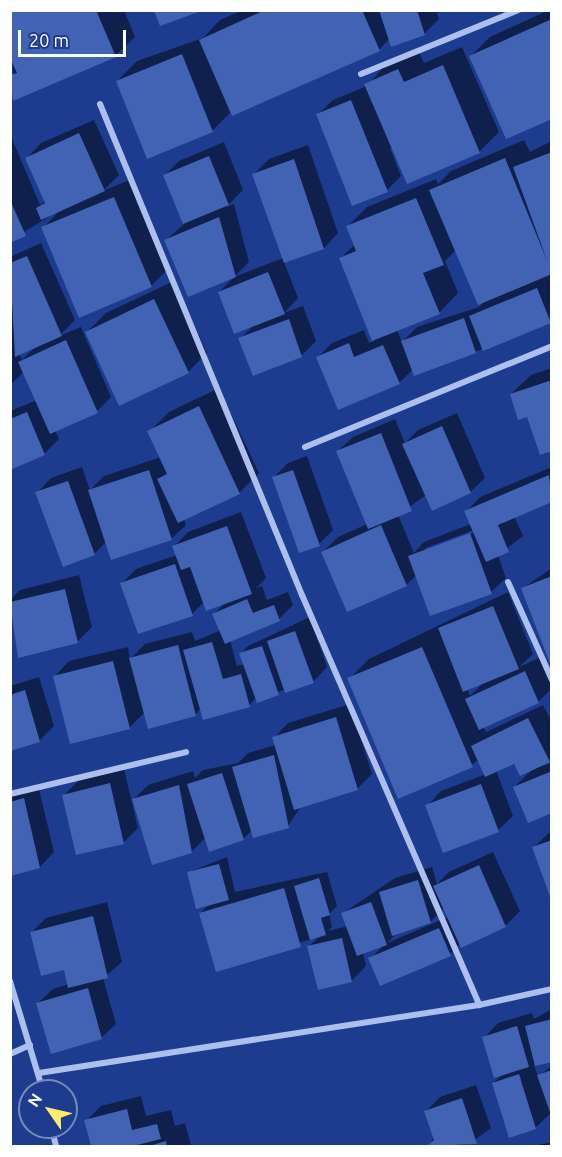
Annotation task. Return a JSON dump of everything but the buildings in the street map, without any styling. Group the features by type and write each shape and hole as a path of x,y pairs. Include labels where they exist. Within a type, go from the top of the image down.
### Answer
{"street":[{"path":"361,74 519,10"},
{"path":"100,104 302,596 479,1005"},
{"path":"305,447 552,346"},
{"path":"508,582 552,680"},
{"path":"10,794 186,752"},
{"path":"10,981 40,1079"},
{"path":"39,1073 479,1005 552,989"},
{"path":"10,1053 30,1045"}]}
